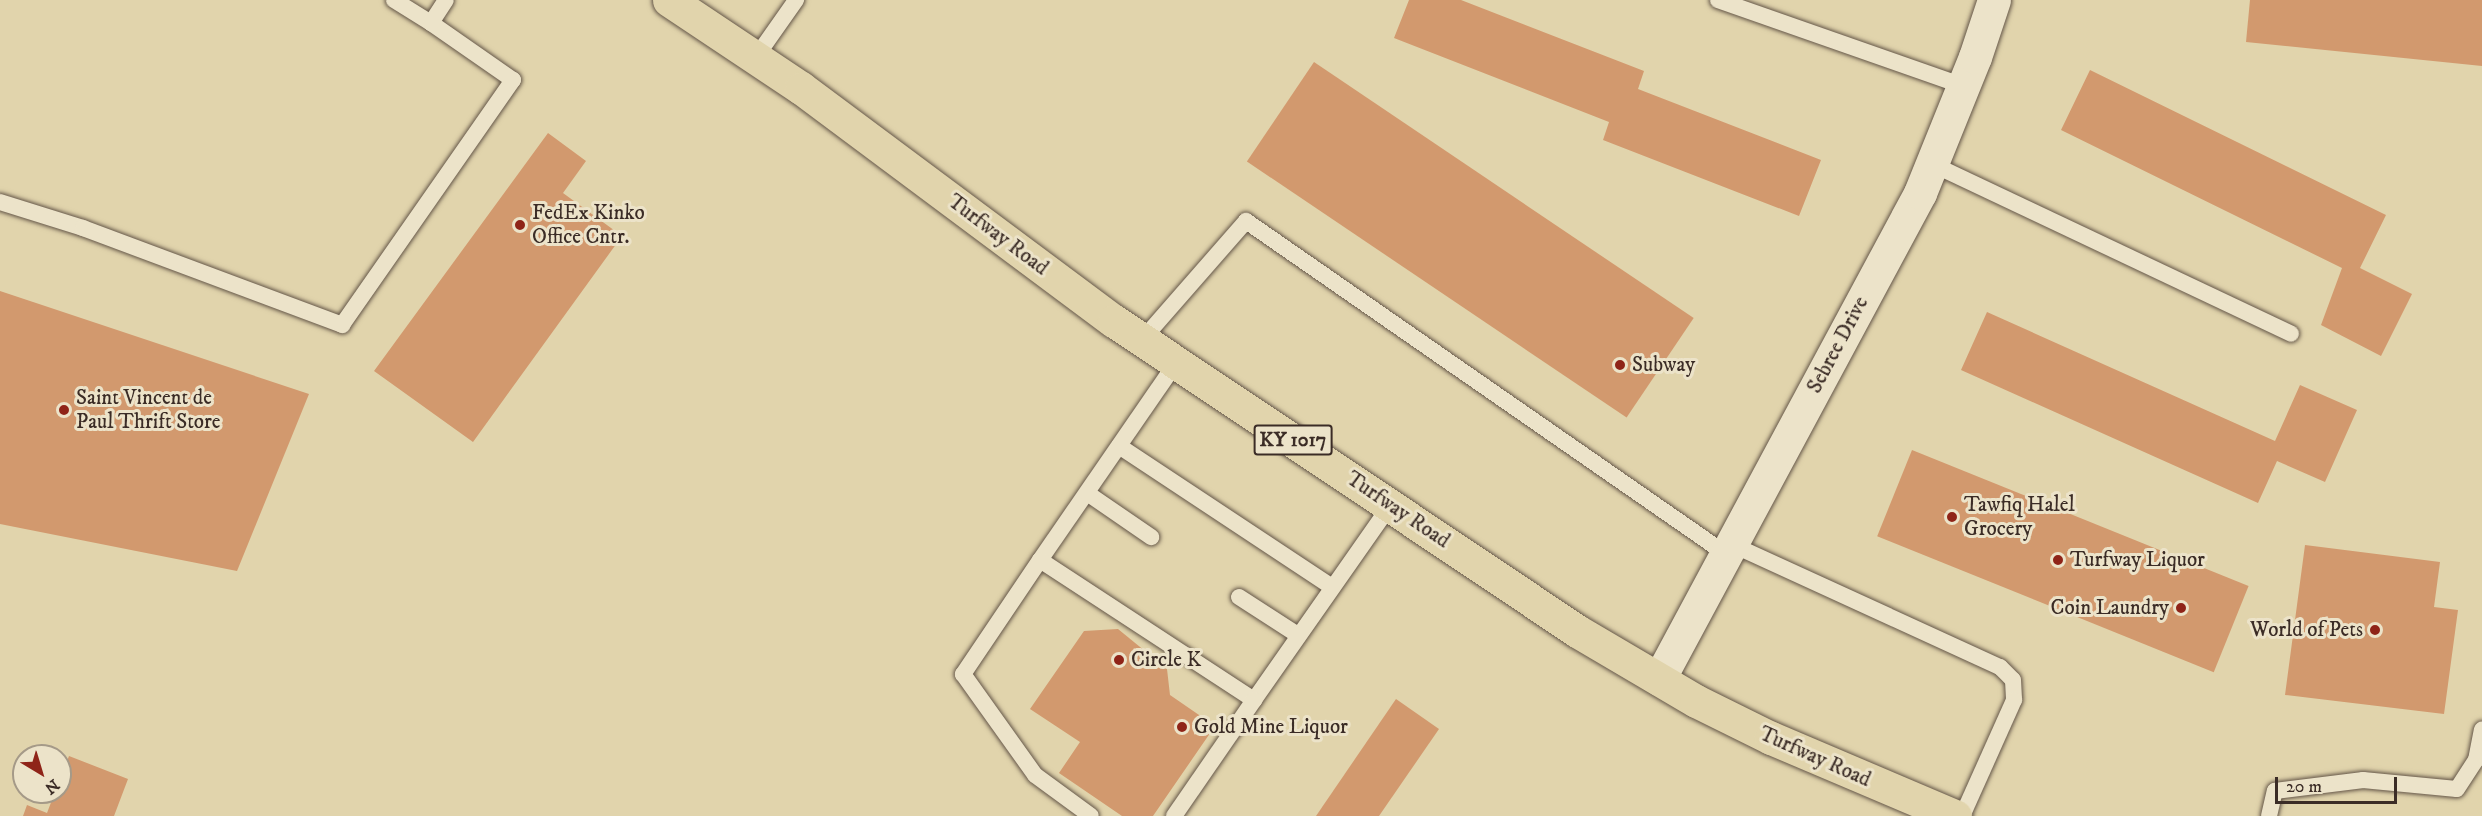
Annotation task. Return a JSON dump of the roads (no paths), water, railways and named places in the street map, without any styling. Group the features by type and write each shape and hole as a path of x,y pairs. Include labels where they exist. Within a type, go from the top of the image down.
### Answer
{"main road":[{"name":"Turfway Road","path":"669,0 756,57 1142,340 1391,504 1577,631 1659,679 1771,738 1955,816"}],"street":[{"name":"Sebree Drive","path":"1659,679 1920,193 1963,86 1994,0"}],"lane":[{"path":"0,202 83,228 342,325 513,80 394,0"},
{"path":"431,23 446,0"},
{"path":"756,57 796,0"},
{"path":"1718,0 1963,86"},
{"path":"1932,164 2291,334"},
{"path":"1142,340 1246,221 1729,549 2000,667 2013,680 2014,700 1962,816"},
{"path":"1091,816 1035,775 963,674 1176,363"},
{"path":"1119,446 1332,587"},
{"path":"1087,493 1151,537"},
{"path":"1174,816 1391,504"},
{"path":"1040,560 1254,700"},
{"path":"1239,597 1298,635"},
{"path":"2269,816 2275,791 2363,780 2457,789 2476,760 2482,730"}],"place":[{"name":"FedEx Kinko Office Cntr.","path":"520,225"},
{"name":"Subway","path":"1620,365"},
{"name":"Saint Vincent de Paul Thrift Store","path":"64,410"},
{"name":"Tawfiq Halel Grocery","path":"1952,517"},
{"name":"Turfway Liquor","path":"2058,560"},
{"name":"Coin Laundry","path":"2181,608"},
{"name":"World of Pets","path":"2375,630"},
{"name":"Circle K","path":"1119,660"},
{"name":"Gold Mine Liquor","path":"1182,727"}]}
